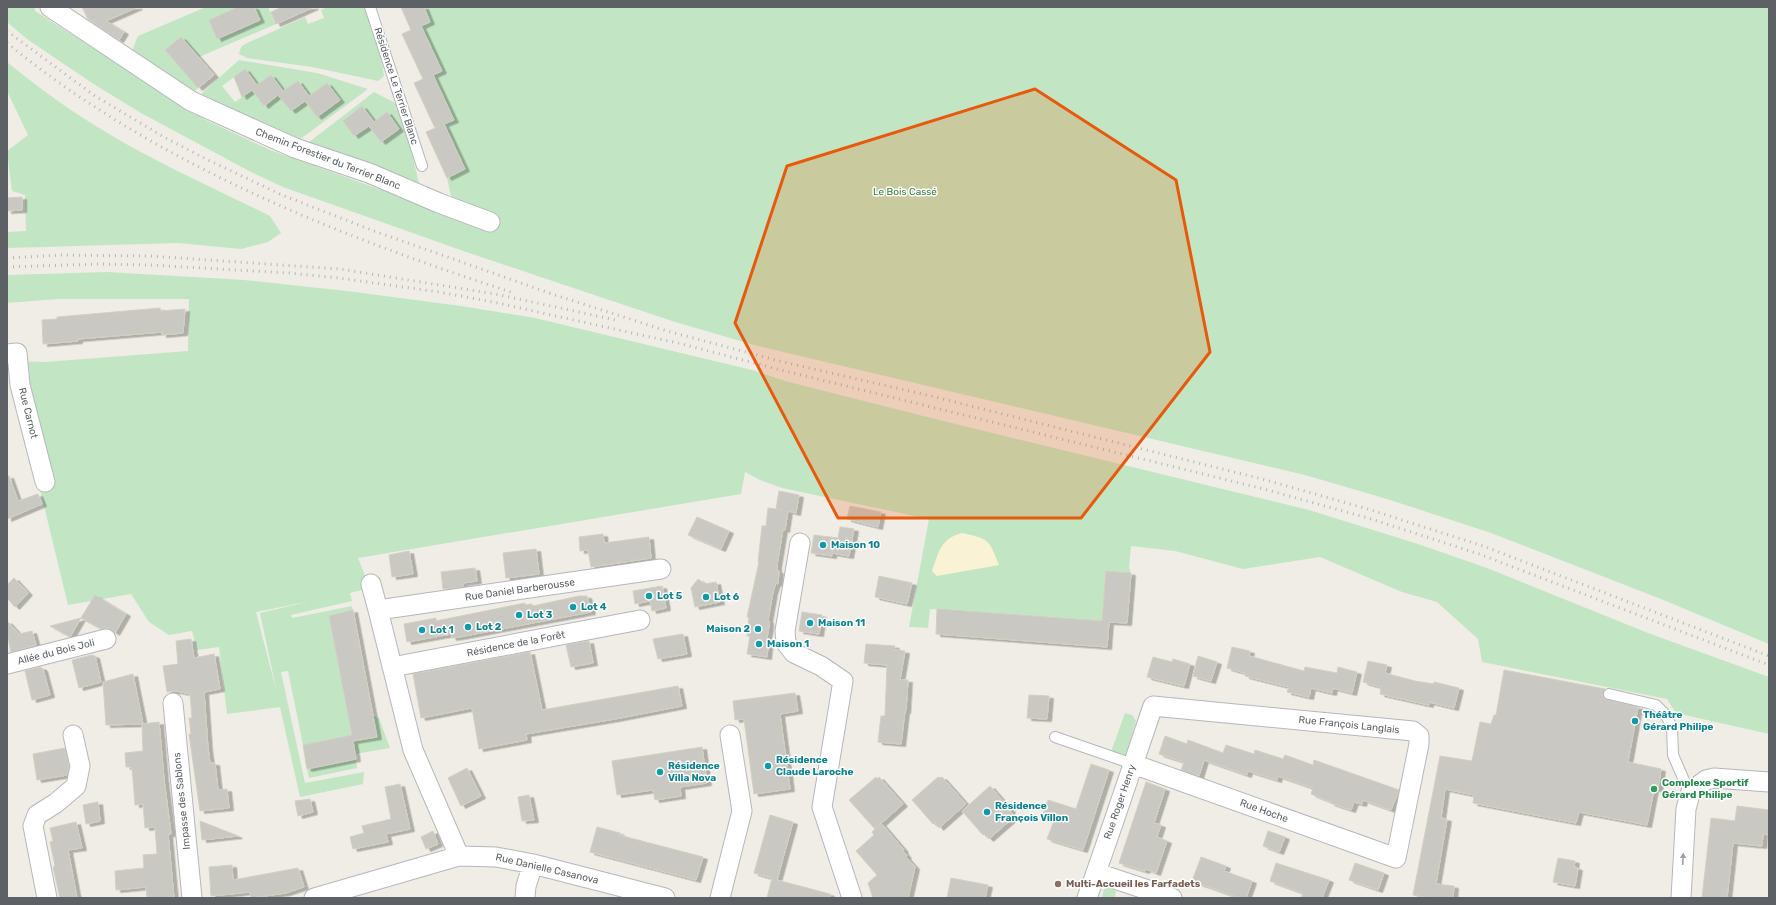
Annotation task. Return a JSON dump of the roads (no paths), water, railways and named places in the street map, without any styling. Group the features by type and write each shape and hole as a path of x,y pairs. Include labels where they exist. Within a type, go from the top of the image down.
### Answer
{"street":[{"name":"Chemin Forestier du Terrier Blanc","path":"50,7 191,101 295,148 369,173 439,203 490,222"},
{"name":"Rue Carnot","path":"7,354 17,353 20,384 45,482"},
{"path":"800,543 785,631 786,643 794,653 816,664 843,681 822,808 852,898"},
{"name":"Rue Daniel Barberousse","path":"378,610 661,569"},
{"path":"371,584 413,750 459,856"},
{"name":"Résidence de la Forêt","path":"392,667 640,620"},
{"name":"Allée du Bois Joli","path":"7,664 106,639"},
{"name":"Impasse des Sablons","path":"173,703 192,898"},
{"name":"Rue Roger Henry","path":"1088,898 1153,706"},
{"name":"Rue François Langlais","path":"1153,706 1413,732 1419,736 1419,744 1396,858"},
{"path":"47,898 33,826 37,815 56,803 76,786 80,766 73,735"},
{"path":"720,898 742,812 730,735"},
{"name":"Rue Hoche","path":"1133,764 1396,858"},
{"path":"1681,898 1686,809 1690,794 1706,780 1714,778 1769,782"},
{"name":"Rue Danielle Casanova","path":"314,898 459,856 496,856 665,898"},
{"path":"525,898 526,886 533,864"},
{"path":"1096,872 1172,898"}],"lane":[{"name":"Résidence Le Terrier Blanc","path":"370,7 422,166"},
{"path":"1609,694 1656,705 1665,714 1672,727 1673,755 1690,794"},
{"path":"1055,737 1133,764"}],"railway":[{"path":"7,31 95,96 164,137 206,159 282,195 374,231 555,295 667,331 783,362 931,396 1266,480 1371,510 1483,546 1769,656"},
{"path":"7,43 63,86 122,124 184,159 247,191 312,220 378,246 511,292"},
{"path":"7,258 62,255 150,256 340,269 495,294 616,320"},
{"path":"7,267 100,264 150,265 289,273 339,278 439,292 493,302 682,344 781,370 1264,489 1368,518 1479,554 1769,665"}],"place":[{"name":"Maison 10","path":"823,545"},
{"name":"Lot 5","path":"649,596"},
{"name":"Lot 6","path":"706,597"},
{"name":"Lot 4","path":"573,607"},
{"name":"Lot 3","path":"519,615"},
{"name":"Maison 11","path":"810,623"},
{"name":"Lot 2","path":"468,627"},
{"name":"Maison 2","path":"758,629"},
{"name":"Lot 1","path":"422,630"},
{"name":"Maison 1","path":"759,644"},
{"name":"Théâtre Gérard Philipe","path":"1635,721"},
{"name":"Résidence Claude Laroche","path":"768,766"},
{"name":"Résidence Villa Nova","path":"660,772"},
{"name":"Complexe Sportif Gérard Philipe","path":"1654,789"},
{"name":"Résidence François Villon","path":"987,812"},
{"name":"Multi-Accueil les Farfadets","path":"1058,884"}],"park label":[{"name":"Le Bois Cassé","path":"905,192"}]}
